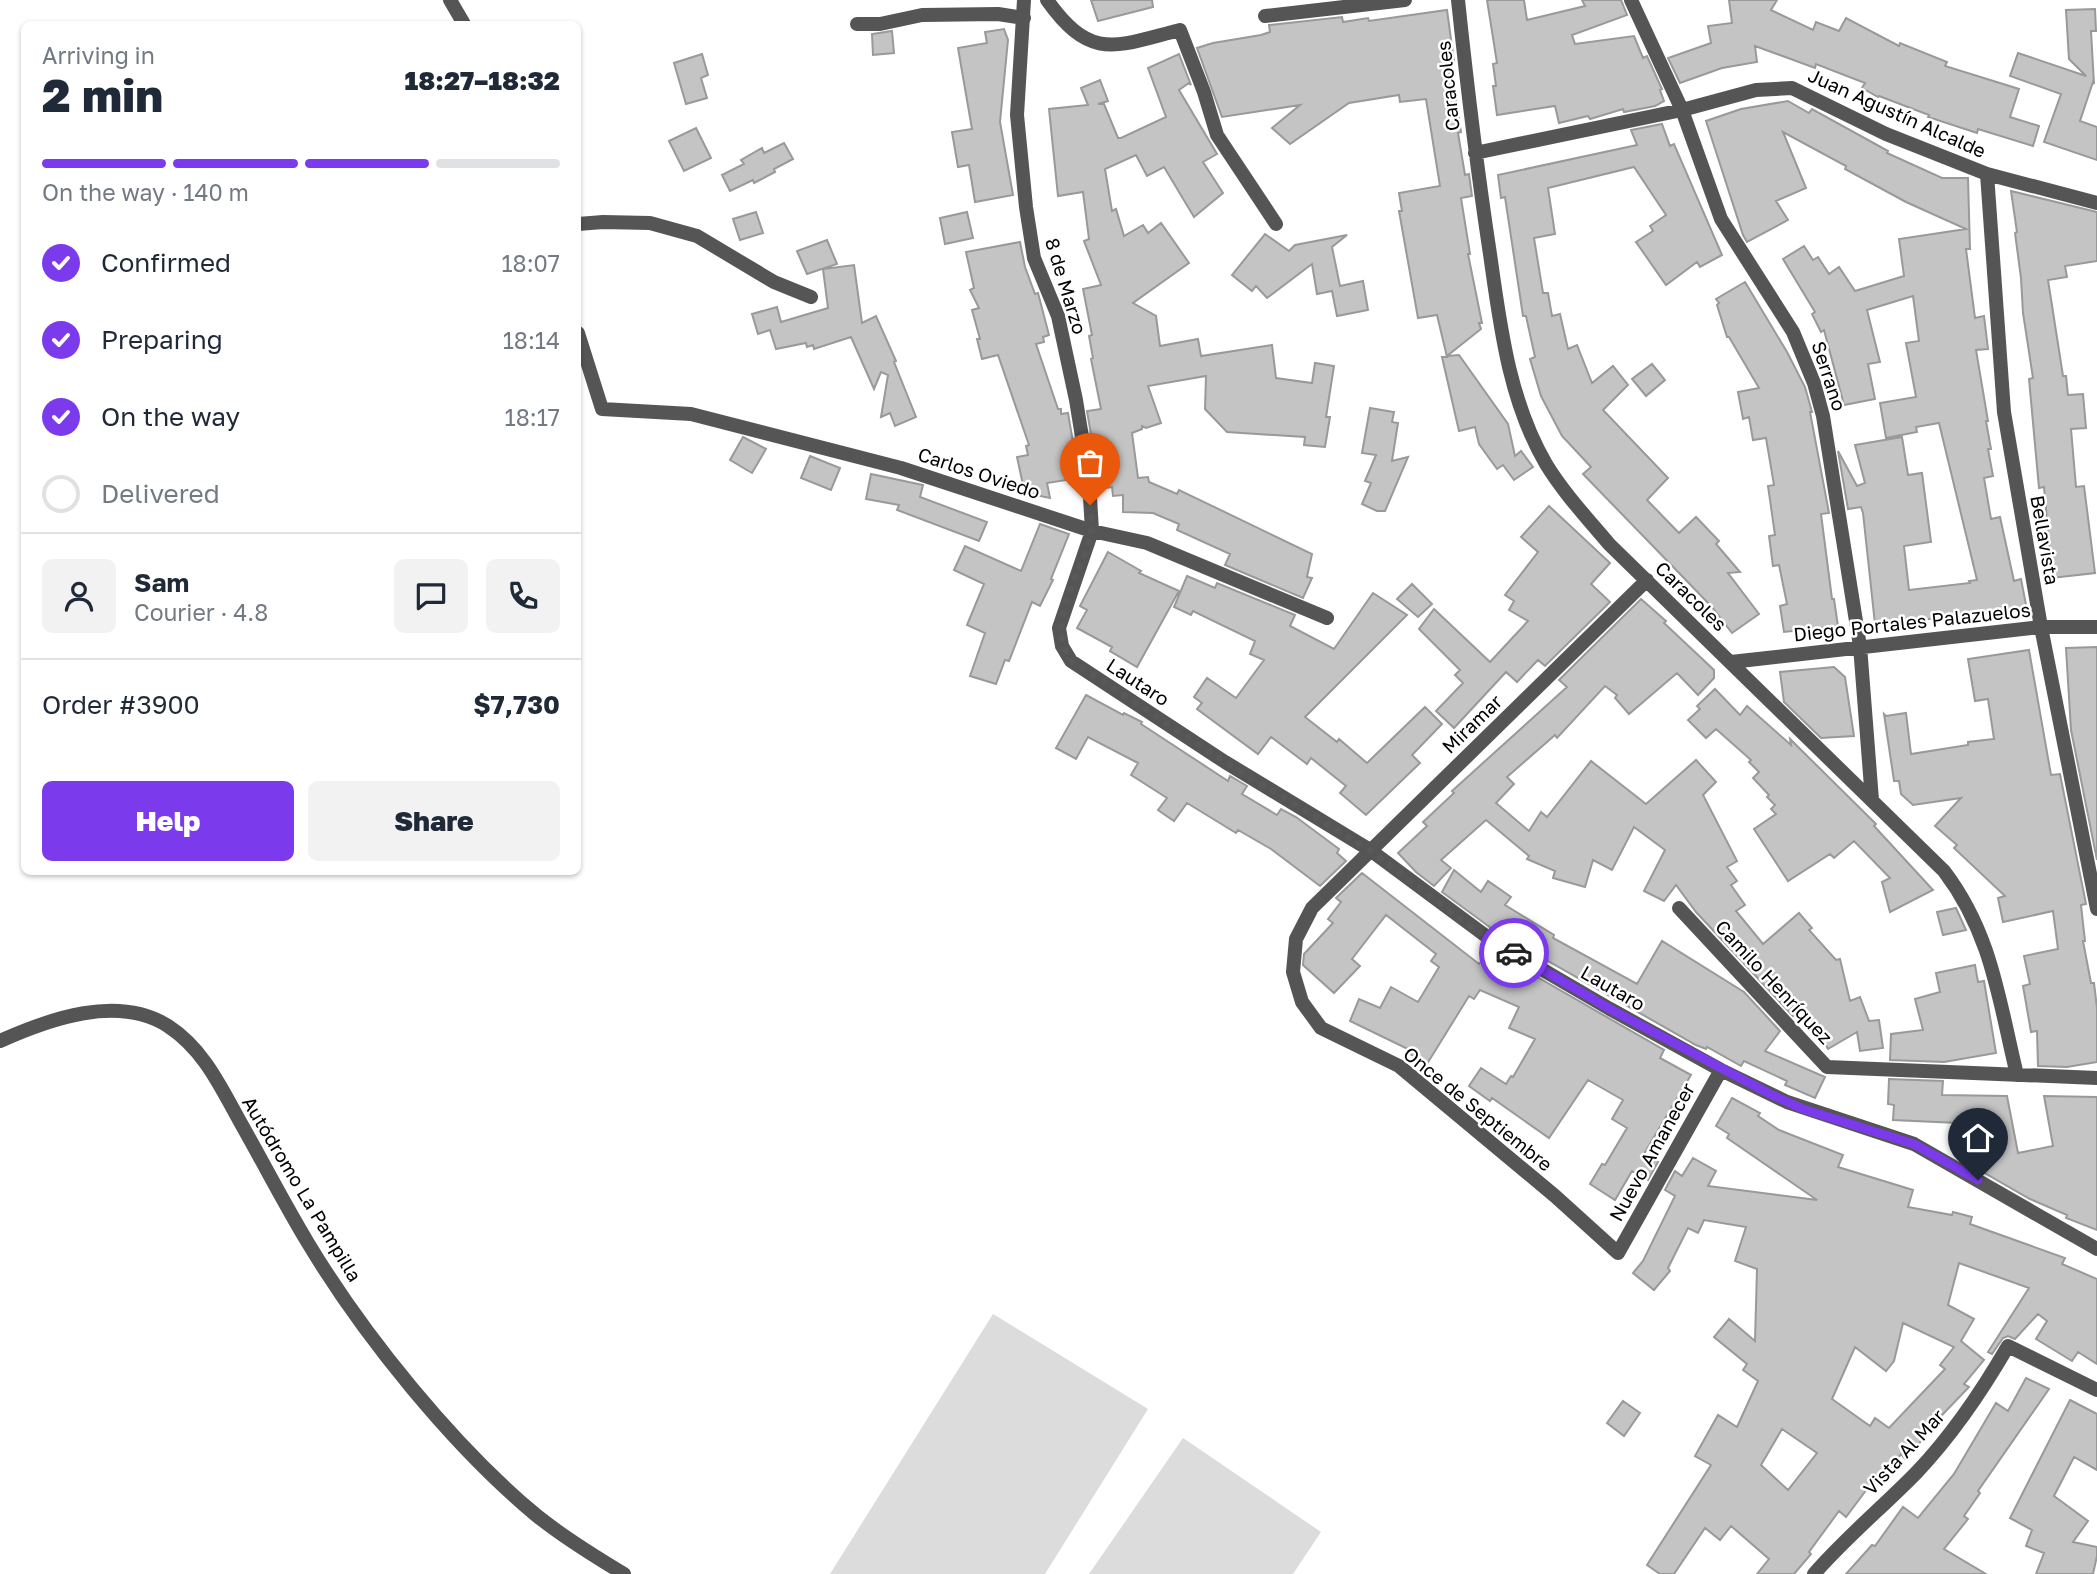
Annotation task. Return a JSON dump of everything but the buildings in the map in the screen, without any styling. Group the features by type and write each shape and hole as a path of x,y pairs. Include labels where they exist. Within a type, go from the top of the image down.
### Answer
{"street":[{"path":"450,0 462,21"},
{"name":"8 de Marzo","path":"1024,0 1017,115 1026,207 1034,258 1058,316 1076,400 1088,480 1092,531 1061,620"},
{"path":"1047,0 1057,15 1081,38 1102,46 1117,46 1180,30 1217,135 1276,224"},
{"path":"1265,16 1405,0"},
{"name":"Caracoles","path":"1458,0 1475,153 1500,323 1514,388 1546,464 1609,544 1944,872 1972,913 1989,958 2017,1075"},
{"name":"Serrano","path":"1631,0 1682,110 1721,219 1793,332 1814,383 1823,416 1860,646 1872,800"},
{"path":"858,24 880,24 922,15 998,14 1024,18"},
{"name":"Juan Agustín Alcalde","path":"1475,153 1682,110 1756,90 1792,88 1886,134 1987,174 2097,203"},
{"name":"Bellavista","path":"1987,174 2004,412 2041,627 2097,909"},
{"path":"581,224 650,223 697,236 774,282 811,297"},
{"name":"Carlos Oviedo","path":"581,342 602,409 691,414 901,468 1092,531 1147,543 1327,618"},
{"name":"Miramar","path":"1324,895 1647,580"},
{"name":"Lautaro","path":"1061,620 1062,646 1078,666 1225,762 1370,850 1490,939 1721,1070 1803,1109 1914,1144 2097,1249"},
{"name":"Diego Portales Palazuelos","path":"1731,662 2041,627 2097,627"},
{"name":"Once de Septiembre","path":"1324,895 1303,923 1293,956 1296,988 1310,1016 1321,1028 1399,1066 1555,1196 1618,1253"},
{"name":"Camilo Henríquez","path":"1679,908 1827,1067 2017,1075"},
{"name":"Autódromo La Pampilla","path":"0,1041 40,1026 104,1010 148,1017 181,1036 208,1064 309,1244 353,1311 400,1372 479,1461 536,1515 624,1574"},
{"name":"Nuevo Amanecer","path":"1618,1253 1721,1070"},
{"path":"2017,1075 2097,1078"},
{"name":"Vista Al Mar","path":"1814,1574 1855,1530 1911,1478 1940,1445 1969,1408 2008,1346 2097,1390"}],"shaded area":[{"path":"993,1314 1148,1409 1045,1574 830,1574"},
{"path":"1183,1438 1321,1532 1293,1574 1089,1574"}],"way so far":[{"path":"1090,505 1092,531 1059,628 1062,646 1072,661 1225,762 1370,850 1468,925 1514,953"}],"route":[{"path":"1514,953 1610,1009 1770,1094 1803,1109 1914,1144 1978,1180"}]}
